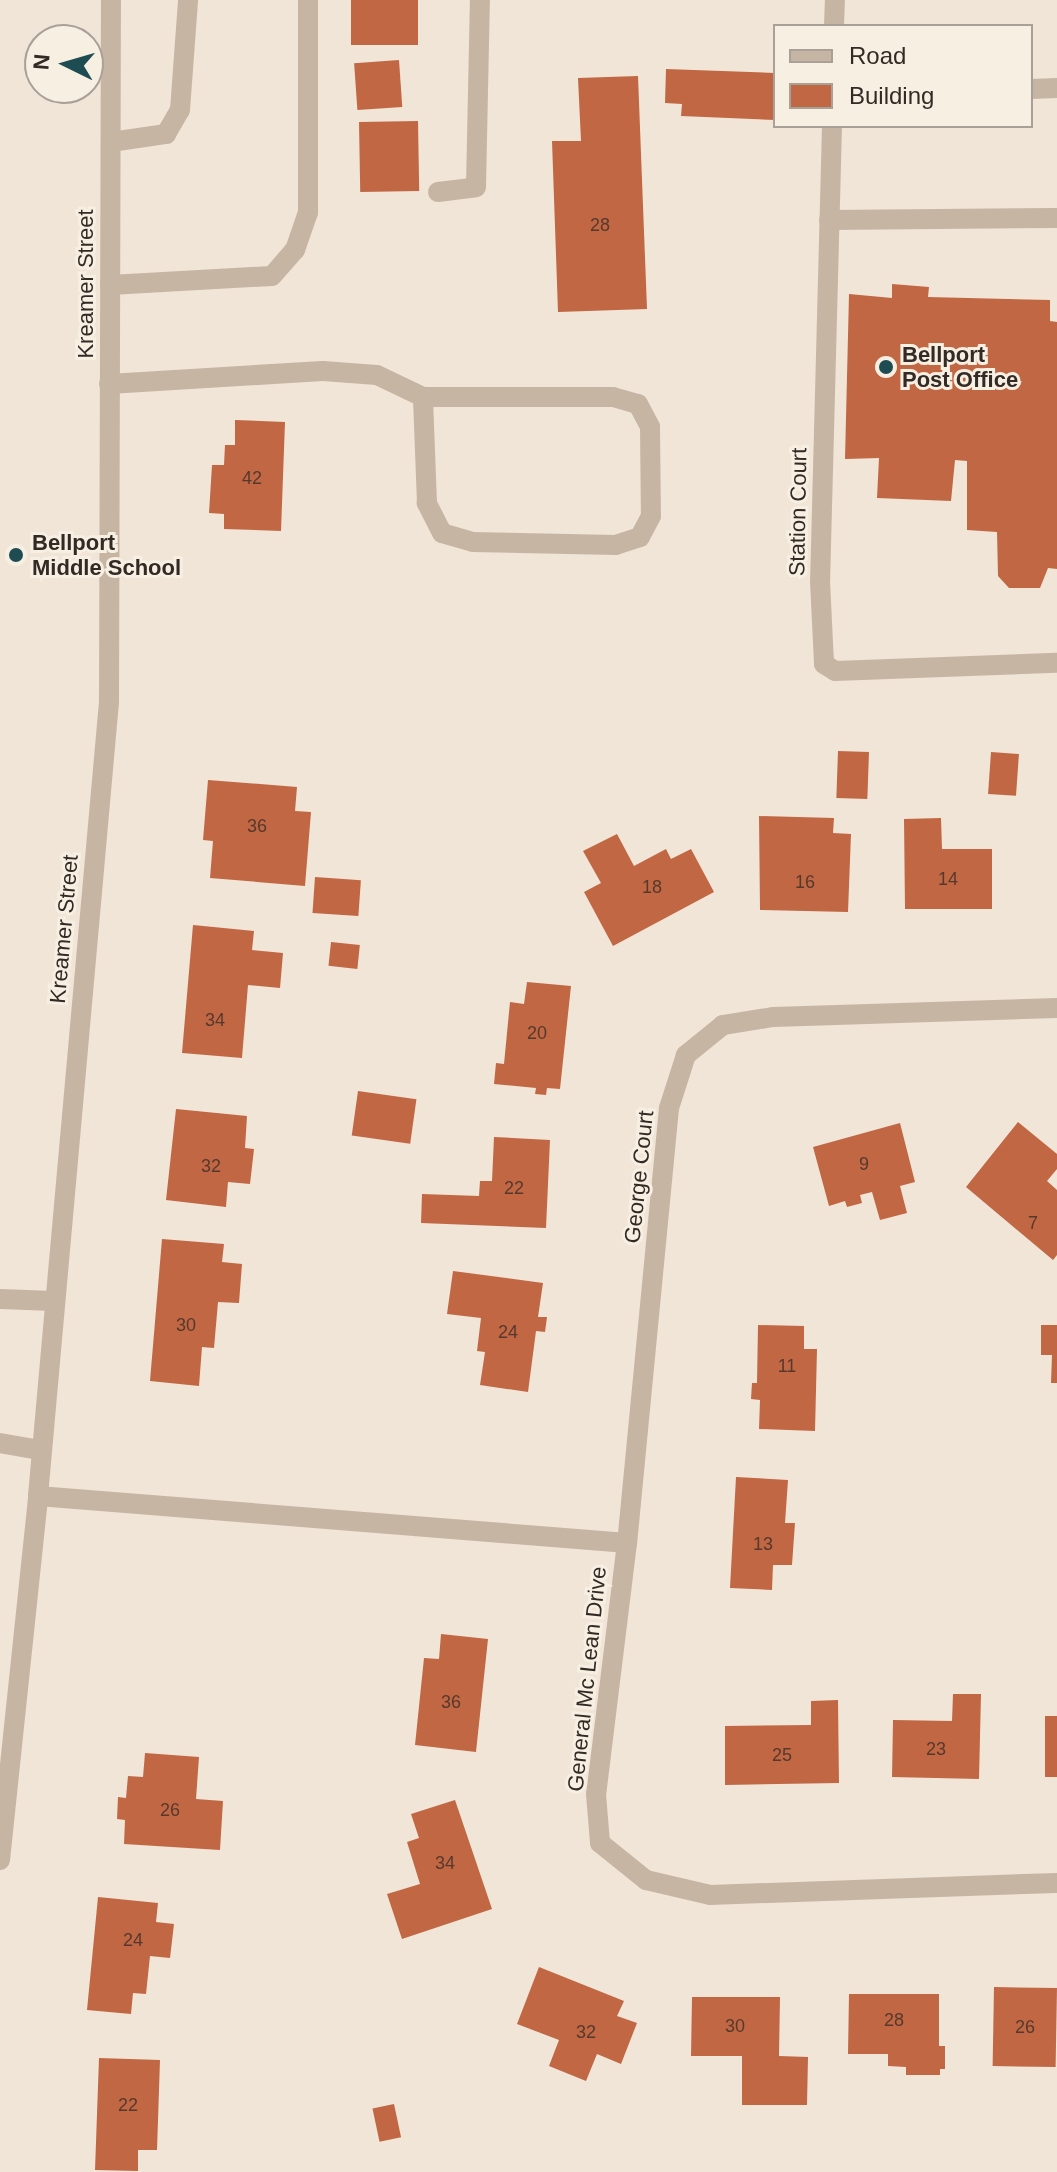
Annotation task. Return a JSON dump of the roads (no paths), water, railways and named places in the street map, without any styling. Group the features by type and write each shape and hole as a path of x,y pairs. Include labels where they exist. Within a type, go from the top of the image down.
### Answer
{"street":[{"name":"Kreamer Street","path":"0,1860 38,1496 53,1301 109,702 111,0"},
{"path":"111,142 166,134 180,110 188,0"},
{"path":"110,285 141,286 272,276 295,250 308,213 308,0"},
{"path":"438,192 476,187 480,0"},
{"path":"834,24 835,0"},
{"path":"1033,89 1057,88"},
{"name":"Station Court","path":"832,128 820,581 824,664 835,671 1057,663"},
{"path":"829,220 1057,218"},
{"path":"109,384 323,371 377,375 423,397 613,397 638,404 650,427 651,516 640,537 616,545 489,542 442,533 427,503 423,397"},
{"name":"George Court","path":"627,1543 669,1108 686,1055 723,1025 773,1017 1057,1008"},
{"path":"0,1299 53,1301"},
{"path":"0,1443 40,1450"},
{"name":"General Mc Lean Drive","path":"38,1496 627,1543 596,1794 600,1843 646,1880 710,1895 1057,1883"}],"place":[{"name":"Bellport Post Office","path":"886,367"},
{"name":"Bellport Middle School","path":"16,555"}]}
